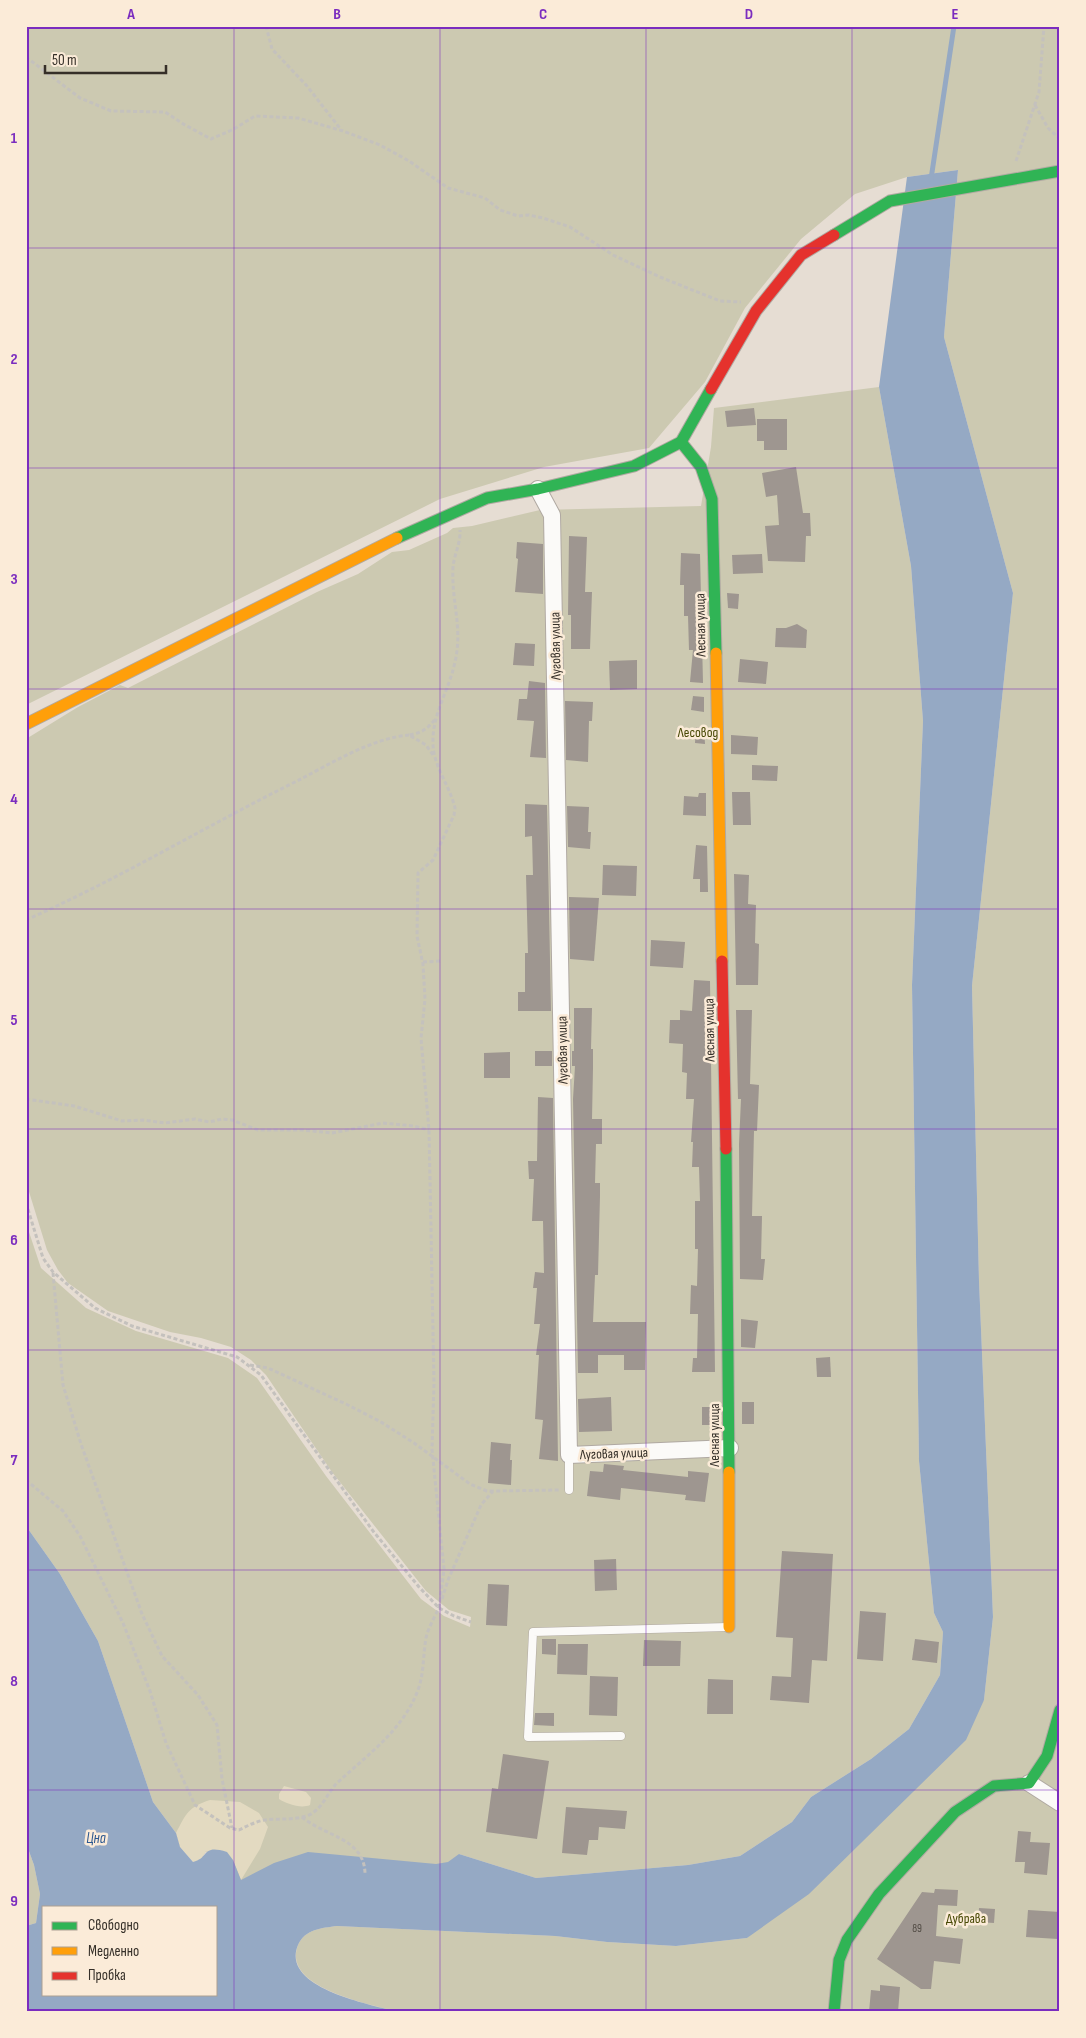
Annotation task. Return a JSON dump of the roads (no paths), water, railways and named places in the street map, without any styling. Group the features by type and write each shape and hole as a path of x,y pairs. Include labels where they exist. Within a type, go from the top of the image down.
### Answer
{"street":[{"path":"26,724 410,532 487,498 538,489 634,466 681,442 756,311 800,255 890,201 1011,178 1060,171"},
{"name":"Лесная улица","path":"681,442 701,467 712,499 723,952 730,1448 729,1626"},
{"name":"Луговая улица","path":"538,489 552,515 569,1455 730,1448"},
{"path":"1029,1783 1047,1756 1060,1710"},
{"path":"834,2012 839,1960 846,1940 879,1894 955,1812 994,1786 1029,1783 1060,1803"}],"lane":[{"path":"569,1455 569,1490"},
{"path":"621,1736 528,1737 534,1632 729,1626"}],"water":[{"name":"Цна","path":"958,170 944,337 1013,593 972,986 979,1281 993,1617 984,1700 966,1740 809,1894 747,1938 676,1946 607,1942 555,1936 337,1926 314,1930 301,1940 298,1945 296,1960 302,1972 314,1983 331,1992 349,1999 398,2012 26,2012 26,1926 36,1923 40,1894 34,1865 26,1843 26,1526 60,1574 98,1641 153,1802 176,1833 180,1847 193,1862 202,1858 209,1851 219,1850 227,1852 233,1860 241,1880 274,1863 308,1852 436,1864 448,1862 459,1854 536,1878 688,1865 740,1856 792,1822 811,1797 871,1759 909,1729 940,1675 943,1632 934,1613 919,1461 912,985 923,721 911,566 879,387 907,177"}],"waterway":[{"path":"931,179 954,26"}],"park label":[{"name":"Лесовод","path":"698,732"},
{"name":"Дубрава","path":"966,1918"}]}
